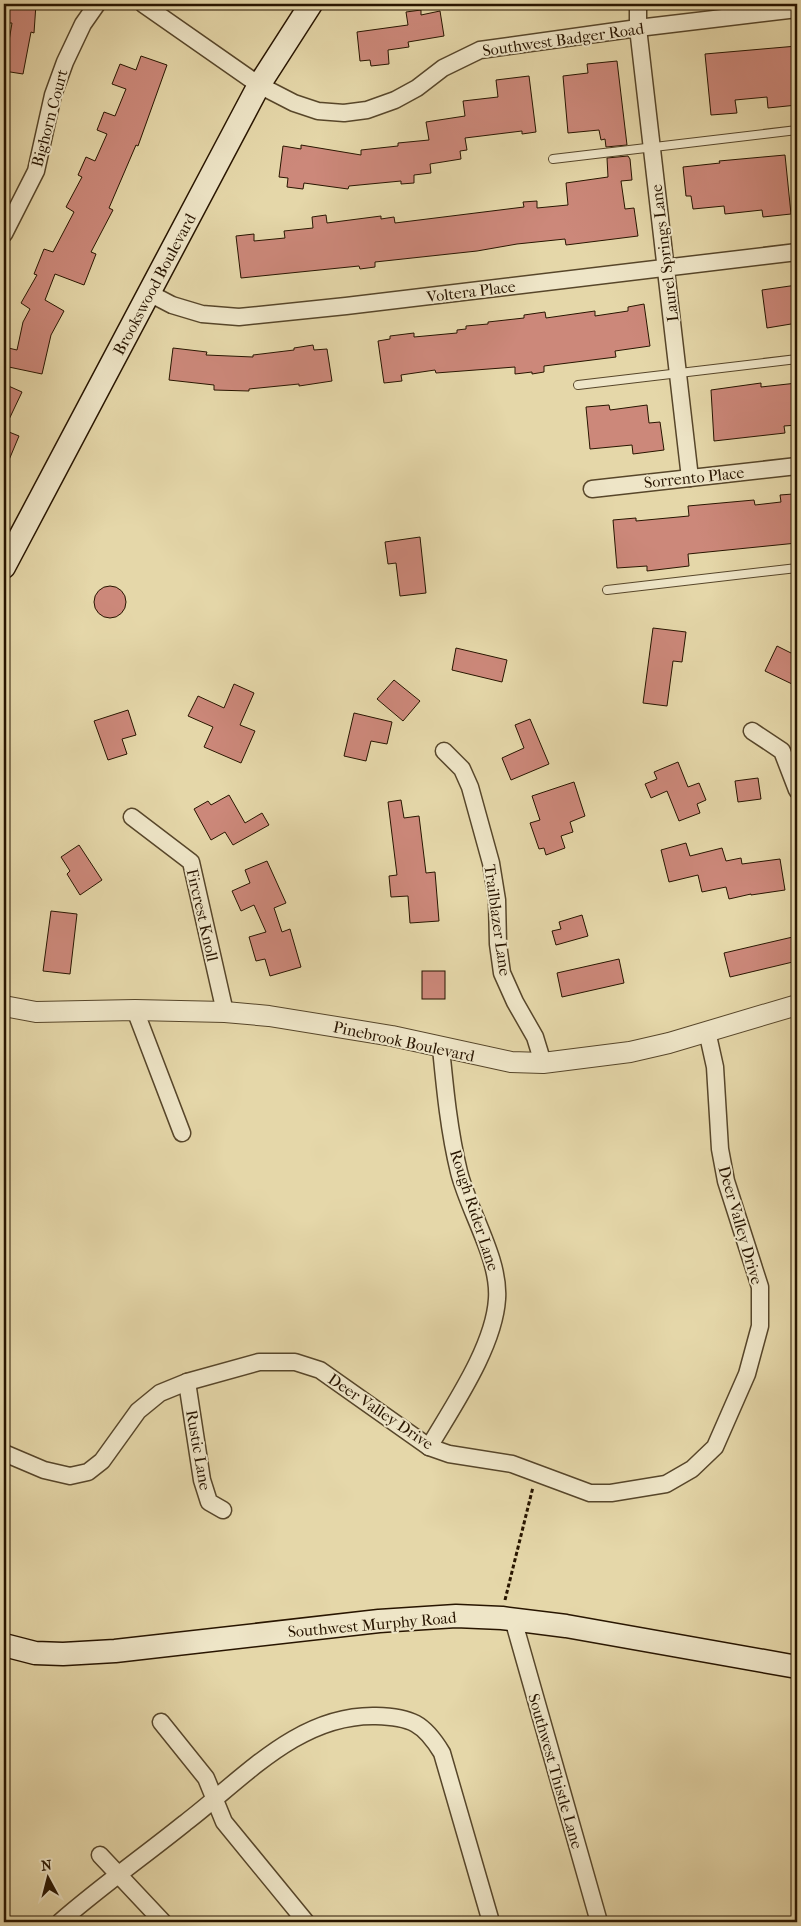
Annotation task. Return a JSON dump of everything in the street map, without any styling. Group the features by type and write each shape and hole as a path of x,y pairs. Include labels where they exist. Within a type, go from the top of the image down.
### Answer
{"main road":[{"name":"Brookswood Boulevard","path":"4,567 259,86 310,4"},
{"name":"Southwest Murphy Road","path":"4,1645 35,1653 63,1654 115,1651 406,1618 456,1616 508,1618 566,1626 797,1667"}],"street":[{"name":"Bighorn Court","path":"4,234 36,171 53,95 64,62 82,24 96,4"},
{"name":"Southwest Badger Road","path":"143,4 259,86 294,103 318,111 344,113 367,110 395,100 417,88 443,68 480,50 638,28 797,10"},
{"name":"Laurel Springs Lane","path":"638,4 638,28 651,148 690,478"},
{"name":"Voltera Place","path":"149,293 172,305 202,314 238,317 346,306 797,252"},
{"name":"Sorrento Place","path":"592,489 797,466"},
{"path":"752,731 782,751 797,790"},
{"name":"Trailblazer Lane","path":"444,751 462,769 470,787 491,862 497,900 498,944 502,973 515,1002 535,1036 544,1063"},
{"name":"Fircrest Knoll","path":"132,817 191,862 225,1012"},
{"name":"Pinebrook Boulevard","path":"4,1006 36,1012 135,1010 225,1012 337,1026 511,1062 544,1063 630,1052 797,1005"},
{"path":"135,1010 182,1133"},
{"name":"Deer Valley Drive","path":"4,1453 44,1470 70,1476 88,1472 102,1461 138,1411 160,1393 187,1382 259,1362 295,1362 320,1370 429,1447 449,1454 512,1464 590,1493 611,1493 666,1484 692,1469 716,1447 747,1374 760,1326 760,1287 726,1181 720,1149 715,1067 707,1031"},
{"name":"Rough Rider Lane","path":"429,1447 475,1367 493,1322 497,1300 497,1281 492,1262 470,1207 459,1173 447,1104 441,1048"},
{"name":"Rustic Lane","path":"187,1382 202,1480 209,1502 223,1510"},
{"name":"Southwest Thistle Lane","path":"508,1618 599,1922"},
{"path":"60,1922 215,1800 274,1750 304,1733 332,1722 364,1716 390,1717 408,1721 424,1728 442,1753 491,1922"},
{"path":"161,1722 206,1778 224,1822 306,1922"},
{"path":"100,1855 163,1922"}],"lane":[{"path":"553,159 797,130"},
{"path":"578,385 797,359"},
{"path":"607,590 797,568"}],"path":[{"path":"508,1618 506,1597 536,1473"}],"building":[{"path":"5,4 36,4 34,33 31,32 23,74 4,71 12,23 4,23"},
{"path":"421,10 421,15 440,11 444,36 408,42 409,47 388,50 389,64 371,66 370,60 360,61 357,32 408,25 406,12"},
{"path":"797,46 797,105 768,108 767,97 735,100 737,113 711,115 705,54"},
{"path":"141,56 167,65 138,146 136,145 109,208 113,210 91,252 96,254 84,285 55,274 45,300 64,311 51,335 42,374 4,366 4,347 17,350 23,322 30,309 21,303 37,275 34,274 44,249 53,252 74,212 66,207 82,177 78,175 86,157 95,161 107,134 97,130 104,112 115,116 126,89 112,84 120,64 136,70"},
{"path":"617,61 627,145 606,147 605,139 601,140 599,130 568,133 563,76 588,73 587,64"},
{"path":"529,76 536,132 522,134 522,131 465,138 467,150 460,151 461,159 430,164 431,173 414,175 414,183 401,184 401,181 349,186 348,189 304,183 303,189 287,187 288,178 279,177 283,146 301,149 301,145 361,155 361,150 398,146 398,143 429,140 426,122 465,116 463,101 498,97 496,80"},
{"path":"785,155 791,214 763,217 762,210 725,214 724,206 693,209 691,196 686,196 683,167 720,163 719,161"},
{"path":"628,156 632,180 621,181 625,209 634,208 638,236 566,245 565,239 517,244 477,251 375,262 375,267 360,269 359,266 241,278 236,236 254,234 254,241 285,238 284,231 313,228 312,217 326,215 327,223 381,216 381,219 394,217 395,223 524,207 523,202 537,201 537,208 568,205 566,183 608,177 607,158"},
{"path":"797,285 797,323 767,328 762,290"},
{"path":"644,304 650,346 615,351 616,357 544,366 544,372 532,374 532,372 515,374 515,367 436,373 435,370 401,375 402,381 384,383 378,341 390,339 390,336 414,333 414,337 457,333 457,330 466,329 466,326 524,318 524,315 545,312 546,318 595,311 595,316 628,311 628,307"},
{"path":"313,345 314,350 327,349 332,381 299,386 299,384 249,389 249,391 214,390 214,385 169,380 173,348 207,352 206,355 253,357 253,355 294,350 294,348"},
{"path":"761,383 761,387 797,383 797,425 784,426 785,433 714,441 711,390"},
{"path":"4,384 22,392 4,430"},
{"path":"609,405 610,410 647,405 649,423 660,422 664,450 633,454 632,445 590,449 586,407"},
{"path":"4,430 19,436 4,472"},
{"path":"793,494 794,500 797,499 797,543 688,554 689,566 647,571 647,566 617,568 613,520 636,518 636,521 689,516 688,506 754,500 755,505 781,502 780,495"},
{"path":"420,537 426,593 400,596 396,563 388,564 385,542"},
{"path":"110,586 116,587 121,591 125,596 125,608 121,613 116,617 110,618 104,617 99,613 95,608 94,602 95,596 99,591 104,587"},
{"path":"653,628 686,632 682,662 673,661 667,706 643,703"},
{"path":"777,646 797,656 797,673 792,684 765,671"},
{"path":"456,648 507,660 502,682 452,670"},
{"path":"394,680 420,701 403,721 377,699"},
{"path":"234,684 254,693 240,725 255,731 241,763 204,747 213,727 188,716 198,696 224,708"},
{"path":"128,710 136,735 122,739 127,754 108,760 94,721"},
{"path":"354,713 392,722 387,744 371,741 366,761 344,756"},
{"path":"530,719 549,764 511,780 502,758 524,748 515,725"},
{"path":"678,762 688,787 699,783 706,800 697,804 700,813 679,821 667,791 651,798 645,784 657,779 654,772"},
{"path":"758,778 761,799 738,802 735,781"},
{"path":"574,782 585,816 570,822 573,832 561,836 565,848 546,855 544,848 539,849 530,823 540,820 532,796"},
{"path":"229,795 245,823 262,813 269,825 233,845 225,832 211,840 194,809 208,801 211,805"},
{"path":"401,800 404,818 419,816 426,873 435,872 439,921 410,923 408,896 391,897 389,876 397,875 388,802"},
{"path":"686,843 690,856 722,848 726,861 741,858 742,864 780,859 785,890 729,899 726,887 702,892 698,875 669,882 661,850"},
{"path":"79,845 102,880 80,895 67,874 70,871 61,857"},
{"path":"267,861 286,903 274,908 282,932 290,929 301,967 270,976 265,959 256,961 249,937 266,932 254,905 241,911 232,891 250,883 245,870"},
{"path":"51,911 77,914 70,974 43,971"},
{"path":"582,915 588,936 556,945 552,931 561,929 559,922"},
{"path":"797,936 797,961 730,977 724,953"},
{"path":"619,959 624,983 562,997 557,973"},
{"path":"422,971 445,971 445,999 422,999"}]}
